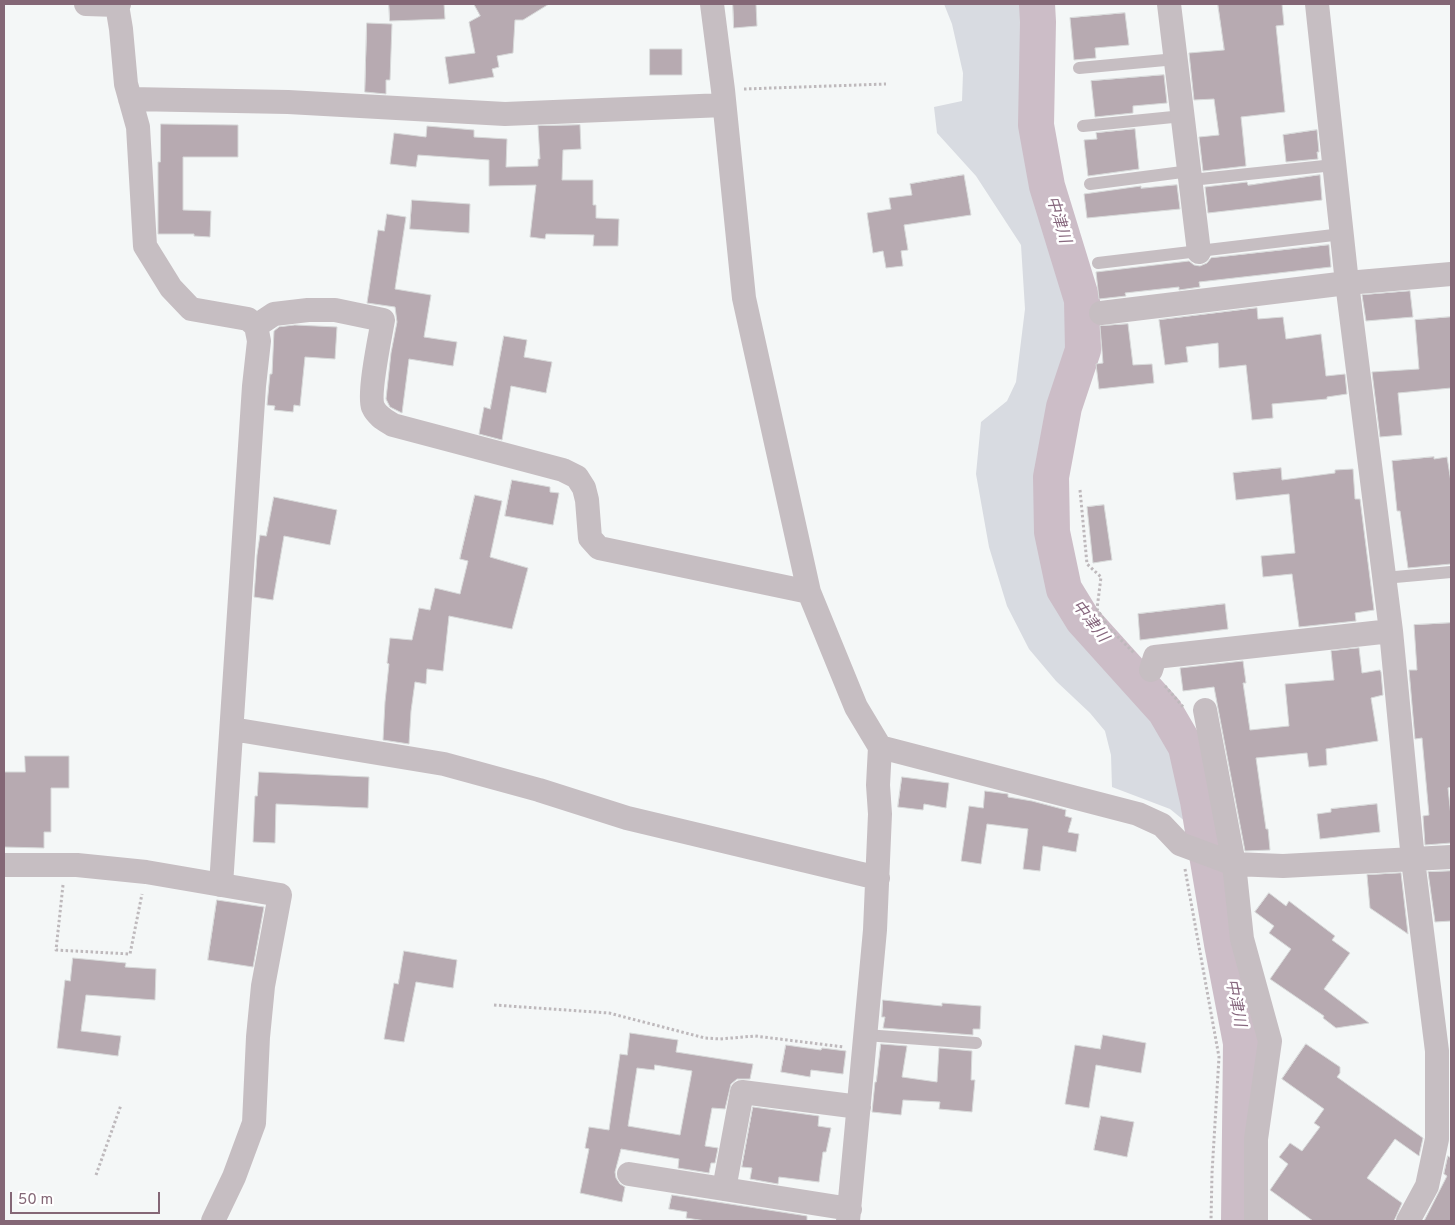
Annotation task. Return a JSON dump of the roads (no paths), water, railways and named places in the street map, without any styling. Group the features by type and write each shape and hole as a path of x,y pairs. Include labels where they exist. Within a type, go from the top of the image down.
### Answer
{"street":[{"path":"86,4 118,5 126,84 138,127 144,246 171,288 190,309 248,319 256,326 259,341 254,386 221,885"},
{"path":"629,1174 724,1189 849,1215 878,878 880,746 856,707 809,592 744,298 724,98 712,4"},
{"path":"1169,4 1199,252"},
{"path":"1316,4 1342,234 1391,631 1413,860 1445,1125 1437,1139 1427,1186 1408,1221"},
{"path":"130,99 288,102 505,114 724,98"},
{"path":"1101,313 1348,283 1451,274"},
{"path":"256,326 274,314 308,310 335,310 383,320 372,388 372,405 379,417 393,425 563,470 578,477 584,488 587,500 590,538 599,548 809,592"},
{"path":"1151,670 1156,658 1391,631"},
{"path":"1205,710 1234,864 1242,939 1270,1041 1256,1139 1256,1221"},
{"path":"232,729 444,764 539,790 627,818 878,878"},
{"path":"880,746 1138,814 1162,825 1180,844 1234,864 1283,866 1451,857"},
{"path":"4,865 66,865 146,872 280,895 263,986 258,1038 254,1123 234,1177 213,1221"},
{"path":"724,1189 742,1092 859,1108"}],"lane":[{"path":"1079,68 1176,59"},
{"path":"1083,126 1183,116"},
{"path":"1090,184 1334,165"},
{"path":"1098,263 1342,234"},
{"path":"1384,578 1451,572"},
{"path":"865,1042 976,1043"}],"waterway":[{"name":"中津川","path":"1037,4 1036,125 1047,186 1082,300 1083,350 1064,407 1051,477 1052,532 1064,589 1083,620 1165,711 1186,747 1198,801 1241,1043 1239,1221"}]}
